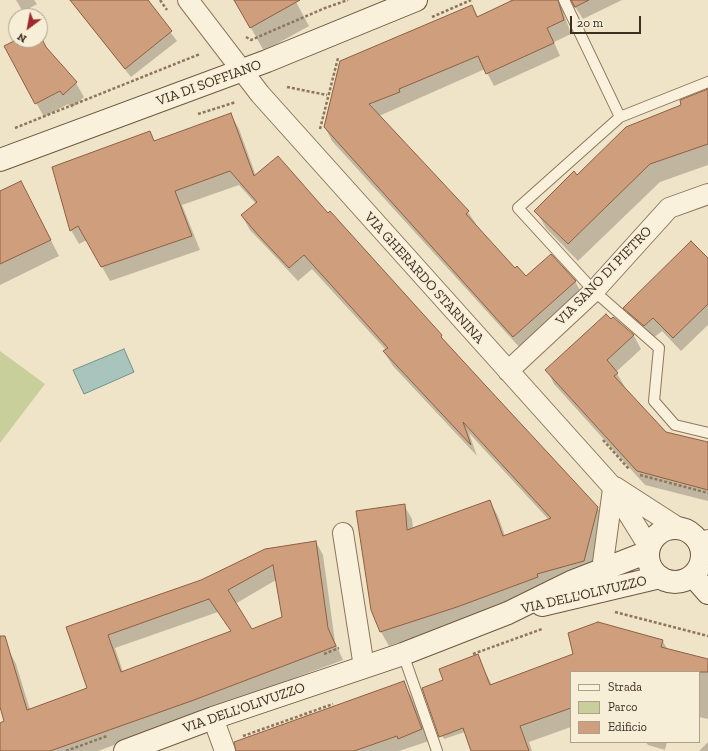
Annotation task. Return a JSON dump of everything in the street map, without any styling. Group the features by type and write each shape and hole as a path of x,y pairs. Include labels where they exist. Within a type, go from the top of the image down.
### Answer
{"street":[{"name":"VIA GHERARDO STARNINA","path":"188,0 241,71 611,486 649,549"},
{"name":"VIA DI SOFFIANO","path":"0,160 241,71 416,0"},
{"name":"VIA SANO DI PIETRO","path":"508,371 594,291 669,208 708,194"},
{"name":"VIA GHERARDO STARNINA","path":"611,486 680,529"},
{"path":"602,570 611,486"},
{"path":"680,529 704,542 702,561 693,576 708,593"},
{"name":"VIA DELL'OLIVUZZO","path":"125,751 213,718 403,654 508,613 571,582 649,549 657,536 664,531 680,529"},
{"path":"343,534 364,667"},
{"name":"VIA DELL'OLIVUZZO","path":"649,549 652,568 660,577 673,582 680,582 693,576"},
{"name":"VIA DELL'OLIVUZZO","path":"508,613 577,598 660,577"},
{"path":"213,718 232,744"}],"lane":[{"path":"564,0 620,117"},
{"path":"708,82 620,117 518,208 594,291 659,348 654,401 675,425 708,433"},
{"path":"403,654 438,751"}],"path":[{"path":"242,35 251,40 325,8 348,0"},
{"path":"429,18 471,0"},
{"path":"14,128 201,55"},
{"path":"325,135 320,129 327,95 337,58 344,55"},
{"path":"287,87 327,95"},
{"path":"602,439 633,473 708,493"},
{"path":"608,611 708,636"},
{"path":"470,655 545,628"},
{"path":"319,656 340,648 338,642"},
{"path":"232,744 337,702"}],"green space":[{"path":"0,351 45,384 0,443"}],"water":[{"path":"124,349 134,372 84,394 73,370"}],"building":[{"path":"70,0 148,0 172,31 125,69"},
{"path":"234,0 300,0 250,28"},
{"path":"513,0 558,0 564,20 547,28 554,43 486,74 478,56 399,89 400,92 369,104 469,211 466,214 515,268 517,266 526,276 551,254 576,281 513,337 324,127 340,61 472,5 477,17"},
{"path":"571,0 589,0 575,7"},
{"path":"8,44 8,48 47,48 77,82 63,95 60,91 35,104 4,46"},
{"path":"708,89 708,144 650,164 568,244 534,211 574,171 577,175 626,127 681,105 680,100"},
{"path":"231,113 254,176 278,156 328,213 330,211 442,335 441,337 598,507 584,561 537,574 538,577 457,607 380,632 371,610 356,511 405,504 407,530 490,500 503,536 551,518 463,422 471,445 383,351 388,348 304,255 289,268 259,236 241,215 257,202 230,171 175,191 192,236 101,267 78,226 70,231 52,167 150,131 154,141"},
{"path":"21,181 51,240 0,264 0,191"},
{"path":"691,241 708,258 708,304 673,338 653,318 644,326 623,308"},
{"path":"606,314 611,319 613,317 634,335 607,360 618,373 614,376 666,432 708,442 708,490 637,471 545,370"},
{"path":"316,541 328,628 336,646 194,700 50,751 0,751 0,723 4,721 0,707 0,636 5,636 27,710 87,688 66,627 201,580 265,549","holes":["273,565 282,617 252,629 228,590","209,599 231,631 121,672 108,635"]},
{"path":"598,622 663,640 661,647 708,659 708,672 570,671 570,708 520,726 529,751 471,751 463,728 439,737 422,688 443,680 439,669 478,654 490,685 573,654 568,633"},
{"path":"404,681 422,729 398,739 397,736 354,751 236,751 234,742"}]}
